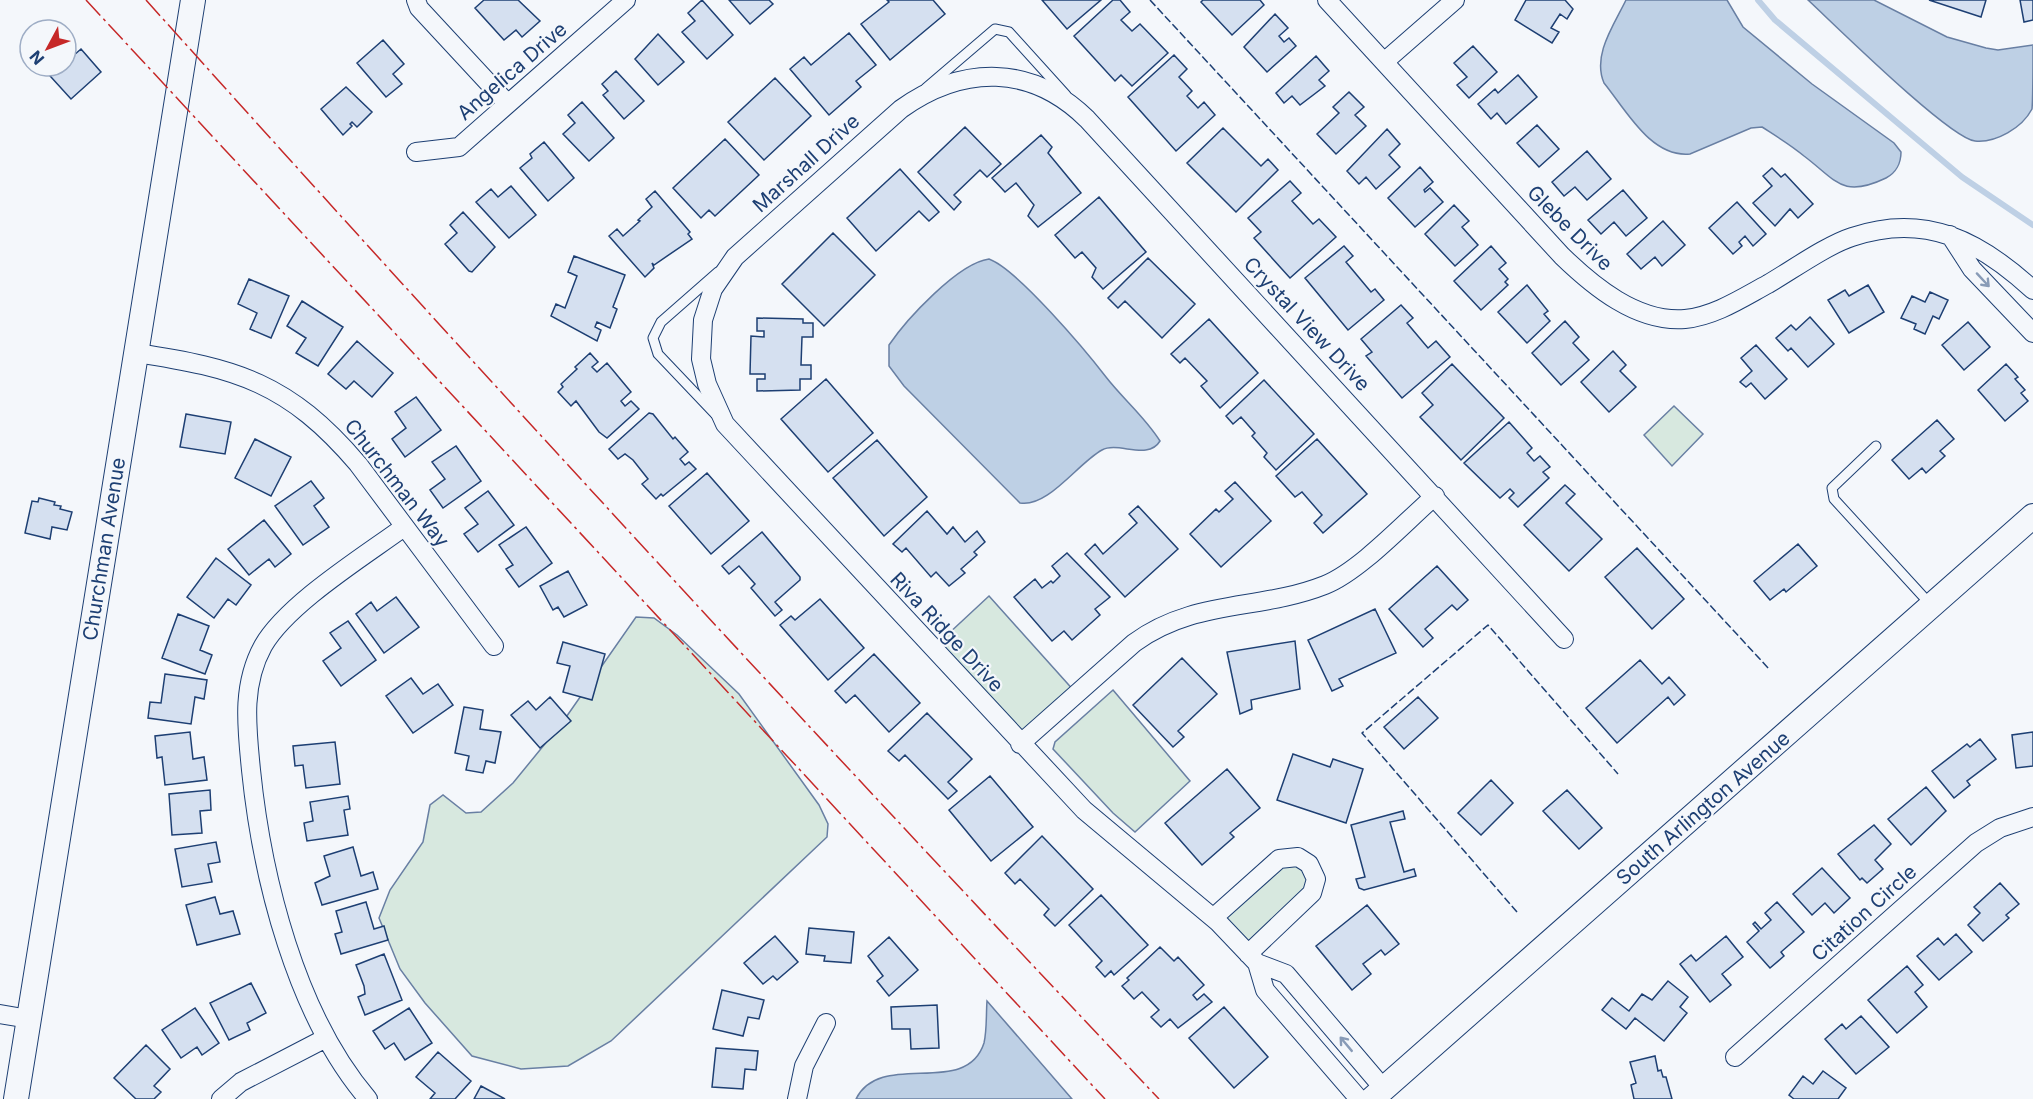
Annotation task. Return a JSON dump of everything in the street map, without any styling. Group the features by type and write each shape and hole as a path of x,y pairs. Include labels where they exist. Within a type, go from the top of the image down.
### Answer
{"street":[{"name":"Churchman Avenue","path":"16,1099 193,0"},
{"path":"416,0 419,8 508,104"},
{"name":"Angelica Drive","path":"416,152 459,147 626,0"},
{"name":"Glebe Drive","path":"1327,0 1582,276 1605,293 1657,316 1684,319 1712,313 1737,302 1851,237 1899,226 1949,233 1987,251 2033,290"},
{"path":"1384,62 1455,0"},
{"name":"Marshall Drive","path":"701,340 703,320 713,289 735,257 901,109 923,94 942,85 994,76"},
{"name":"Crystal View Drive","path":"994,76 1029,82 1046,89 1087,118 1564,639"},
{"path":"1949,233 1972,269 2031,328"},
{"name":"Riva Ridge Drive","path":"701,340 703,372 725,424 1020,744 1112,836 1213,918 1253,959 1286,974 1378,1094"},
{"name":"Churchman Way","path":"136,352 224,369 258,382 291,401 334,435 494,646"},
{"path":"1020,744 1134,642 1153,629 1196,613 1298,594 1327,584 1355,566 1435,496"},
{"name":"South Arlington Avenue","path":"1378,1094 2033,516"},
{"path":"368,1099 345,1069 326,1038 277,914 266,871 255,807 246,698 259,654 279,624 299,605 404,527"},
{"name":"Citation Circle","path":"1735,1057 1976,843 2000,828 2033,817"},
{"path":"1213,918 1279,859 1298,857 1310,864 1316,879 1312,893 1253,959"},
{"name":"Riva Ridge Drive","path":"1253,959 1265,990 1359,1099"},
{"path":"0,1014 29,1019"},
{"path":"796,1099 804,1066 826,1023"},
{"path":"221,1099 241,1082 326,1038"}],"lane":[{"path":"901,109 995,29 1009,32 1087,118"},
{"path":"725,424 658,354 653,338 661,322 735,257"},
{"path":"1876,446 1832,488 1834,499 1932,605"}],"shaded area":[{"path":"1674,406 1703,434 1672,466 1644,435"},
{"path":"989,596 1076,693 1020,744 932,649"},
{"path":"636,617 654,618 677,635 739,694 819,805 828,824 827,837 611,1041 568,1066 521,1069 472,1056 425,1003 400,969 379,918 390,890 423,842 430,805 443,795 466,813 481,812 513,783 562,723"},
{"path":"1113,690 1190,781 1135,832 1113,813 1053,749 1055,742"},
{"path":"1287,856 1316,879 1248,954 1218,922"}],"water":[{"path":"1626,0 1727,0 1743,27 1812,84 1894,143 1901,152 1897,167 1886,178 1859,187 1849,187 1832,179 1794,148 1762,127 1751,128 1690,154 1676,153 1663,148 1651,140 1631,118 1604,83 1601,72 1606,40"},
{"path":"1808,0 1874,0 1947,37 1998,50 2033,45 2032,109 2022,122 2000,137 1975,141 1961,135 1918,101"},
{"path":"989,259 1016,278 1068,331 1154,432 1160,441 1155,447 1148,450 1109,448 1102,450 1052,492 1031,503 1020,503 904,386 889,366 889,345 907,322 948,281 976,263"},
{"path":"987,1001 1072,1099 856,1099 868,1085 884,1077 942,1072 960,1068 974,1059 984,1043"}],"building":[{"path":"484,0 518,0 540,21 522,37 516,30 504,40 475,8"},
{"path":"702,0 733,35 707,59 682,32 695,21 688,13"},
{"path":"729,0 769,0 773,4 750,24"},
{"path":"887,0 933,0 945,14 890,60 861,24 889,2"},
{"path":"1042,0 1101,0 1067,29"},
{"path":"1113,0 1120,0 1130,12 1121,20 1132,31 1140,24 1168,53 1132,86 1121,75 1115,81 1074,36"},
{"path":"1203,0 1260,0 1264,5 1232,35 1201,2"},
{"path":"1526,0 1565,0 1573,9 1567,19 1560,14 1551,28 1559,32 1552,43 1515,20"},
{"path":"1929,0 1986,0 1981,17"},
{"path":"2020,0 2033,0 2033,20 2024,22"},
{"path":"1275,14 1288,28 1279,36 1284,42 1289,38 1296,46 1267,72 1244,47"},
{"path":"849,33 876,65 856,81 861,87 829,115 790,69 804,57 811,65"},
{"path":"658,34 684,62 658,85 635,59"},
{"path":"383,40 404,64 393,74 402,84 386,97 357,63"},
{"path":"1473,46 1497,72 1469,98 1457,85 1467,77 1454,63"},
{"path":"81,49 101,72 71,99 52,78 78,78 78,52"},
{"path":"1174,55 1187,69 1179,77 1192,91 1187,96 1198,108 1204,102 1215,115 1176,151 1128,97"},
{"path":"1316,56 1329,71 1319,80 1325,86 1300,105 1292,96 1284,103 1276,93"},
{"path":"616,71 644,101 624,119 603,95 608,91 602,84"},
{"path":"1518,75 1537,97 1506,124 1497,113 1491,119 1478,104 1495,89 1498,93"},
{"path":"775,78 811,116 764,160 728,122"},
{"path":"346,87 372,112 357,127 352,122 350,124 352,126 343,135 321,109"},
{"path":"1349,92 1364,107 1355,115 1366,126 1336,154 1317,134 1339,113 1333,107"},
{"path":"582,102 614,138 589,161 563,134 575,123 568,115"},
{"path":"1537,125 1559,149 1539,167 1517,143"},
{"path":"965,127 1001,164 987,177 980,170 954,195 961,202 954,210 918,172"},
{"path":"1223,128 1261,166 1268,159 1278,170 1236,212 1187,163"},
{"path":"1387,129 1400,144 1389,155 1400,167 1376,189 1366,177 1359,184 1347,171"},
{"path":"1041,135 1052,147 1048,153 1081,193 1038,227 1028,216 1034,205 1016,183 1005,192 992,178"},
{"path":"725,139 759,175 715,216 709,210 701,218 673,188"},
{"path":"544,142 574,178 548,201 520,168 532,158 530,154"},
{"path":"1587,151 1611,179 1587,200 1575,187 1564,196 1552,182"},
{"path":"1420,167 1433,182 1424,190 1425,192 1430,188 1443,202 1415,227 1388,198"},
{"path":"1772,168 1781,177 1785,174 1813,204 1798,218 1790,209 1775,226 1753,203 1772,186 1763,176"},
{"path":"900,169 939,212 929,221 919,211 876,251 847,218"},
{"path":"1290,181 1301,193 1292,201 1313,224 1319,219 1336,237 1290,278 1254,238 1261,232 1248,218"},
{"path":"511,186 536,215 509,238 476,202 491,189 498,197"},
{"path":"1623,190 1647,218 1626,236 1614,222 1601,234 1588,220"},
{"path":"655,191 690,232 688,234 692,239 654,265 652,263 654,268 645,277 609,236 617,229 623,236 640,221 638,220 652,207 646,199"},
{"path":"1099,197 1146,252 1103,289 1092,277 1096,268 1082,252 1075,258 1055,235"},
{"path":"1737,202 1766,234 1753,246 1745,236 1739,242 1742,246 1733,254 1709,228"},
{"path":"1454,205 1469,221 1462,227 1478,245 1455,266 1425,234"},
{"path":"463,212 495,247 472,272 445,244 457,233 450,225"},
{"path":"1663,221 1685,245 1662,266 1655,257 1641,269 1627,254"},
{"path":"833,233 875,275 824,326 782,284"},
{"path":"1344,246 1353,256 1346,262 1371,292 1375,289 1384,300 1348,330 1305,278"},
{"path":"1491,246 1506,263 1499,269 1508,279 1505,282 1508,285 1481,310 1454,281"},
{"path":"574,256 625,275 613,307 617,309 610,328 597,322 595,327 601,330 597,341 551,316 556,304 565,308 577,276 568,272"},
{"path":"1148,258 1195,304 1162,338 1125,301 1118,308 1108,298"},
{"path":"249,279 289,296 271,338 250,329 257,313 238,304"},
{"path":"1527,285 1548,311 1544,314 1550,321 1527,343 1498,312"},
{"path":"1868,285 1884,312 1849,333 1828,300 1845,290 1849,296"},
{"path":"1930,292 1948,300 1939,319 1933,316 1925,334 1914,329 1916,324 1901,318 1912,296 1925,302"},
{"path":"302,301 343,327 318,366 296,353 306,338 287,326"},
{"path":"1401,305 1413,318 1407,323 1428,348 1436,341 1450,357 1402,398 1366,356 1372,352 1361,339"},
{"path":"1810,317 1834,344 1808,367 1791,348 1788,351 1776,338 1791,325 1796,330"},
{"path":"757,318 803,319 803,323 813,323 813,337 802,337 801,365 811,365 811,379 800,379 800,390 757,391 757,379 765,379 765,374 750,374 751,336 764,337 764,331 757,331"},
{"path":"1209,319 1258,373 1220,408 1201,386 1207,381 1185,358 1180,363 1171,354"},
{"path":"1565,321 1579,337 1573,343 1589,360 1561,385 1532,353"},
{"path":"1968,322 1990,347 1964,370 1942,345"},
{"path":"357,341 393,373 372,397 354,381 346,389 328,374"},
{"path":"1756,345 1787,379 1765,399 1751,383 1746,387 1740,382 1752,371 1741,358"},
{"path":"1613,351 1626,365 1620,371 1636,387 1609,412 1581,382"},
{"path":"590,353 598,362 592,367 597,372 607,363 631,392 621,401 625,406 631,401 639,409 607,438 599,432 576,401 571,406 558,392 563,387 561,384"},
{"path":"1452,364 1504,418 1461,460 1420,417 1433,405 1422,393"},
{"path":"2006,364 2018,377 2015,379 2025,390 2021,393 2028,401 2005,421 1978,390"},
{"path":"826,379 873,433 828,472 781,419"},
{"path":"1264,380 1314,434 1276,470 1264,457 1267,453 1252,436 1255,433 1241,417 1233,424 1226,416"},
{"path":"416,397 441,430 405,457 392,439 406,428 395,412"},
{"path":"649,413 653,414 673,439 675,437 688,452 680,459 685,465 689,462 696,469 656,499 642,484 648,479 633,460 625,454 618,459 609,449"},
{"path":"186,414 231,422 225,454 180,447"},
{"path":"1937,420 1954,439 1940,451 1945,456 1926,473 1922,468 1909,479 1892,460"},
{"path":"1509,422 1532,448 1527,453 1534,461 1540,456 1550,467 1543,472 1549,478 1518,507 1509,498 1514,493 1510,489 1500,498 1464,463"},
{"path":"255,439 291,457 271,496 235,478"},
{"path":"1317,439 1367,494 1323,533 1314,523 1322,515 1302,492 1295,497 1276,476"},
{"path":"877,440 927,497 884,536 833,478"},
{"path":"456,446 481,481 443,508 430,490 445,479 432,462"},
{"path":"707,473 749,521 711,554 669,506"},
{"path":"311,481 324,498 314,506 329,527 303,545 275,506"},
{"path":"1235,482 1271,521 1221,567 1190,534 1216,509 1219,512 1233,499 1225,491"},
{"path":"1565,485 1575,494 1566,503 1602,539 1569,571 1524,525"},
{"path":"488,491 514,525 478,552 464,534 478,524 465,508"},
{"path":"39,498 55,502 54,505 61,506 60,509 72,512 67,530 52,527 50,539 25,533 32,501 38,502"},
{"path":"1138,506 1178,549 1125,597 1085,554 1095,544 1103,554 1137,523 1129,514"},
{"path":"927,511 947,534 953,527 965,542 977,531 985,542 974,552 977,555 961,569 965,573 949,586 936,572 931,577 906,548 902,552 893,544"},
{"path":"264,520 291,554 275,567 269,559 249,575 228,549"},
{"path":"526,527 552,563 519,587 506,569 513,565 499,545"},
{"path":"762,532 800,577 800,580 775,602 782,610 775,616 751,588 755,584 739,566 729,574 722,566"},
{"path":"1798,544 1817,566 1786,592 1784,589 1770,600 1754,581"},
{"path":"1637,548 1684,599 1652,629 1605,577"},
{"path":"1067,553 1110,597 1095,609 1100,615 1072,640 1064,631 1052,641 1014,597 1035,579 1042,588 1051,581 1053,583 1060,576 1052,566"},
{"path":"216,558 251,585 236,605 228,599 214,618 187,597"},
{"path":"1437,566 1468,600 1457,610 1452,605 1425,629 1433,638 1423,647 1389,609"},
{"path":"568,571 587,605 564,617 558,607 553,610 540,586"},
{"path":"396,597 419,627 384,653 356,614 371,602 377,611"},
{"path":"820,599 864,648 828,680 780,625 791,616 795,620"},
{"path":"1375,609 1396,653 1339,679 1343,686 1332,691 1308,640"},
{"path":"178,614 209,626 200,650 212,655 205,674 162,658"},
{"path":"348,621 376,660 341,686 323,661 341,648 330,633"},
{"path":"1295,641 1300,689 1251,700 1252,709 1240,714 1227,652"},
{"path":"563,642 605,654 592,700 563,692 570,666 557,663"},
{"path":"874,654 920,703 889,732 855,695 846,703 835,691"},
{"path":"1182,658 1217,694 1178,731 1184,737 1173,747 1133,705"},
{"path":"1640,660 1662,684 1669,677 1685,695 1674,705 1668,697 1617,743 1586,708"},
{"path":"165,674 207,680 204,699 195,697 191,724 148,718 150,702 161,703"},
{"path":"411,678 423,694 438,684 453,705 413,733 386,696"},
{"path":"550,697 571,721 540,748 511,715 528,701 536,710"},
{"path":"1418,697 1438,718 1404,749 1384,727"},
{"path":"464,707 483,710 480,729 501,732 495,763 486,761 483,773 466,770 469,756 455,753"},
{"path":"927,713 972,759 948,782 957,791 948,799 905,755 899,761 888,751"},
{"path":"190,732 193,759 204,757 207,780 165,785 162,757 157,758 155,736"},
{"path":"2033,732 2033,766 2016,768 2012,735"},
{"path":"1980,739 1996,759 1967,781 1970,785 1954,798 1932,771 1967,744 1970,747"},
{"path":"335,742 340,784 306,788 303,765 295,766 293,746"},
{"path":"1293,754 1330,767 1333,759 1363,769 1346,823 1277,800"},
{"path":"1227,769 1260,808 1230,833 1234,837 1202,865 1165,823"},
{"path":"990,776 1033,827 991,861 949,810"},
{"path":"1491,780 1513,803 1481,835 1458,813"},
{"path":"1926,787 1946,811 1911,845 1888,819"},
{"path":"210,790 211,810 200,811 202,833 172,835 169,794"},
{"path":"1567,790 1602,828 1579,849 1543,811"},
{"path":"348,796 350,809 344,810 348,835 307,841 304,823 313,821 310,802"},
{"path":"1403,811 1405,819 1390,822 1404,872 1414,869 1416,876 1364,890 1359,888 1356,879 1365,877 1351,825"},
{"path":"1874,825 1891,844 1875,860 1883,869 1867,883 1862,878 1860,880 1838,854"},
{"path":"1042,836 1093,889 1055,926 1044,915 1049,909 1020,879 1015,884 1005,873"},
{"path":"216,842 220,862 208,864 212,882 182,887 175,849"},
{"path":"353,847 361,876 373,872 378,889 322,905 315,883 330,876 324,856"},
{"path":"1822,868 1850,898 1834,913 1825,903 1812,915 1793,894"},
{"path":"2000,883 2019,904 2006,915 2009,918 1983,941 1968,925 1980,913 1974,907"},
{"path":"1101,895 1148,945 1114,975 1111,971 1105,977 1096,967 1102,961 1069,925"},
{"path":"215,897 220,914 233,911 240,934 197,945 186,905"},
{"path":"366,902 374,929 384,926 388,940 341,954 335,934 342,932 336,911"},
{"path":"1777,902 1804,932 1781,952 1784,956 1770,968 1747,942 1759,931 1753,924 1755,922 1761,929 1771,920 1765,913"},
{"path":"1367,905 1399,944 1385,955 1381,950 1363,964 1371,974 1352,990 1316,946"},
{"path":"809,928 854,932 851,963 824,961 825,956 806,954"},
{"path":"1956,934 1972,952 1939,980 1917,956 1938,938 1944,945"},
{"path":"775,936 798,962 777,980 773,976 763,984 744,963"},
{"path":"1726,936 1743,957 1722,974 1731,985 1710,1002 1680,964 1691,955 1696,961"},
{"path":"889,937 918,970 889,996 877,981 883,976 868,956"},
{"path":"1160,947 1174,961 1178,957 1204,985 1193,995 1197,1000 1204,994 1212,1002 1178,1028 1170,1019 1161,1027 1151,1017 1159,1010 1142,992 1134,999 1122,986 1129,980 1127,978"},
{"path":"384,954 402,1000 365,1015 358,997 365,994 364,986 356,965"},
{"path":"1907,966 1923,985 1915,992 1927,1007 1897,1033 1868,1000"},
{"path":"1668,981 1688,997 1680,1007 1687,1013 1664,1041 1635,1018 1626,1029 1602,1010 1612,998 1629,1011 1642,994 1652,1000"},
{"path":"251,983 266,1013 247,1023 250,1030 229,1040 210,1003"},
{"path":"722,990 764,1000 759,1019 748,1017 743,1036 713,1029"},
{"path":"937,1005 939,1048 911,1049 910,1029 892,1029 891,1007"},
{"path":"1224,1007 1268,1057 1234,1088 1189,1038"},
{"path":"195,1008 219,1043 202,1055 197,1047 181,1058 162,1030"},
{"path":"409,1008 432,1043 405,1060 394,1043 385,1049 373,1031"},
{"path":"1861,1016 1889,1047 1856,1074 1825,1039 1842,1024 1846,1029"},
{"path":"146,1045 170,1069 154,1086 161,1092 154,1099 136,1099 114,1078"},
{"path":"716,1048 758,1051 756,1070 745,1069 743,1089 712,1087"},
{"path":"438,1052 471,1081 455,1099 430,1099 435,1093 416,1077"},
{"path":"1655,1056 1658,1071 1661,1070 1663,1077 1666,1077 1672,1099 1634,1099 1631,1085 1636,1083 1630,1062"},
{"path":"1823,1071 1846,1088 1838,1099 1794,1099 1789,1095 1803,1076 1813,1084"},
{"path":"481,1086 505,1099 474,1099"}],"waterway":[{"path":"1758,0 1775,20 1962,177 2033,225"}],"fence":[{"path":"1150,0 1770,670"},
{"path":"1517,912 1362,733 1488,625 1618,774"}],"power":[{"path":"86,0 1105,1099"},
{"path":"146,0 649,553 1159,1099"}]}
